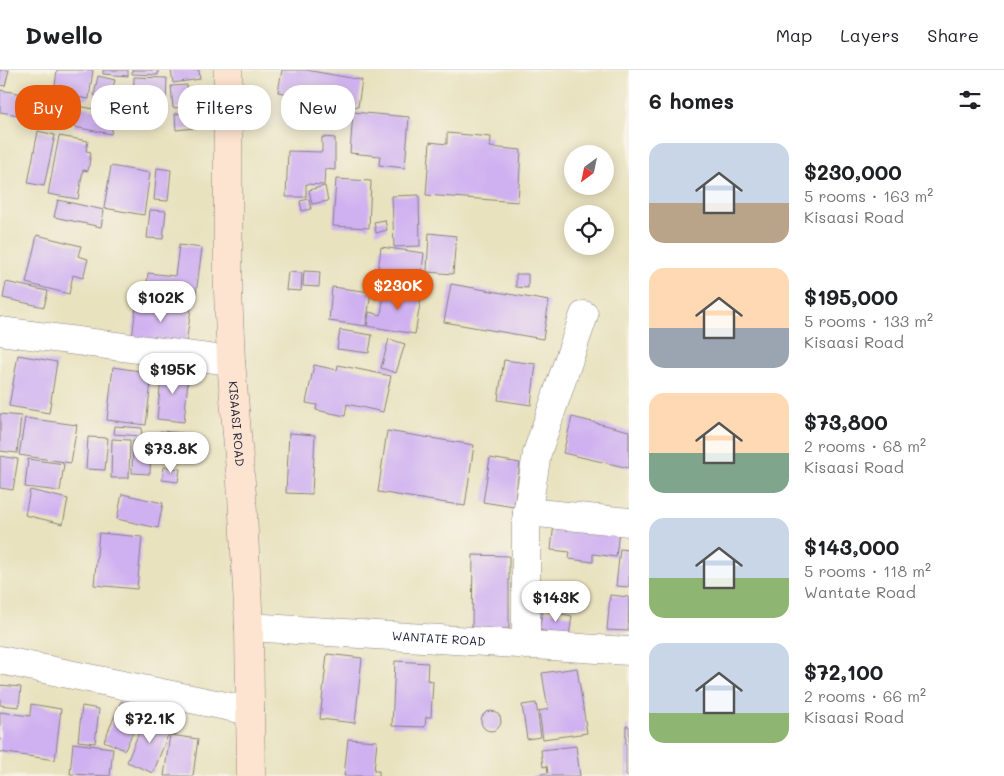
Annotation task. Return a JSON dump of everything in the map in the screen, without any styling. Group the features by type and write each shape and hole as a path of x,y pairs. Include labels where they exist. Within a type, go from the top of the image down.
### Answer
{"main road":[{"name":"KISAASI ROAD","path":"228,70 228,290 249,627 251,776"}],"street":[{"path":"526,645 526,521 537,453 584,314"},
{"path":"0,331 231,361"},
{"path":"527,512 629,522"},
{"name":"WANTATE ROAD","path":"249,627 629,651"},
{"path":"0,660 250,710"}],"building":[{"path":"0,70 9,70 5,86 0,85"},
{"path":"57,70 93,70 89,99 81,98 81,85 55,85"},
{"path":"103,70 128,70 128,76 103,74"},
{"path":"132,70 158,70 158,75 132,74"},
{"path":"171,70 199,70 200,79 173,83"},
{"path":"282,70 306,70 362,80 358,107 355,106 355,85 281,85 281,93 278,92"},
{"path":"98,76 115,80 114,85 96,85"},
{"path":"134,77 167,78 167,85 134,85"},
{"path":"171,86 178,86 178,108 173,108"},
{"path":"0,90 15,93 15,114 0,112"},
{"path":"81,107 91,108 91,130 112,130 111,134 81,128"},
{"path":"355,112 409,117 405,168 379,165 380,156 350,153 352,130 355,130"},
{"path":"175,114 178,114 178,130 176,130"},
{"path":"38,131 55,135 44,186 28,183"},
{"path":"447,133 491,137 490,147 521,150 518,202 426,195 430,142 447,144"},
{"path":"59,136 88,141 86,151 91,152 88,171 83,170 78,199 48,194"},
{"path":"322,137 335,138 335,170 325,169 324,185 306,184 306,197 286,197 288,151 322,152"},
{"path":"111,166 150,173 144,215 104,208"},
{"path":"157,168 171,170 168,201 154,200"},
{"path":"336,179 371,181 369,228 333,226"},
{"path":"325,186 328,201 312,204 309,190"},
{"path":"419,195 420,246 394,247 392,196"},
{"path":"309,199 311,209 302,211 300,201"},
{"path":"58,200 104,210 101,227 54,217"},
{"path":"150,210 166,211 163,239 147,238"},
{"path":"385,220 387,230 376,233 374,222"},
{"path":"429,233 456,236 453,274 427,272"},
{"path":"37,235 81,246 78,256 88,259 83,278 73,275 69,294 26,283"},
{"path":"179,245 202,248 195,302 146,296 148,273 175,276"},
{"path":"381,247 424,253 420,286 377,281"},
{"path":"304,271 320,272 319,287 303,286"},
{"path":"288,272 302,273 301,291 286,290"},
{"path":"516,274 528,274 528,288 516,287"},
{"path":"6,282 48,291 44,307 3,298"},
{"path":"451,284 549,301 543,339 444,322"},
{"path":"385,286 422,292 415,334 367,326 369,312 381,315"},
{"path":"332,287 371,292 366,326 329,321"},
{"path":"137,300 191,308 186,345 132,338"},
{"path":"340,330 372,335 369,353 337,349"},
{"path":"389,339 405,344 396,373 381,368"},
{"path":"18,355 57,362 49,413 9,406"},
{"path":"504,360 536,364 531,405 498,400"},
{"path":"314,365 337,370 338,365 391,376 383,412 347,404 345,416 316,410 317,405 306,403"},
{"path":"113,367 152,373 146,425 107,420"},
{"path":"162,368 189,370 184,422 157,419"},
{"path":"0,414 21,416 17,453 0,451"},
{"path":"572,417 629,431 629,468 563,453"},
{"path":"25,418 77,425 71,463 19,455"},
{"path":"115,426 142,428 141,436 114,434"},
{"path":"160,431 183,433 181,461 157,459"},
{"path":"387,431 474,445 465,506 378,492"},
{"path":"289,433 315,435 312,494 286,493"},
{"path":"88,437 108,438 105,470 86,469"},
{"path":"112,439 130,440 129,478 111,478"},
{"path":"133,441 151,441 150,474 132,473"},
{"path":"0,456 18,459 13,490 0,488"},
{"path":"490,458 520,463 514,507 483,502"},
{"path":"28,459 64,464 60,491 25,487"},
{"path":"164,467 180,469 178,482 162,480"},
{"path":"30,490 68,499 63,524 25,515"},
{"path":"122,494 163,503 158,528 117,519"},
{"path":"554,523 619,530 616,557 593,554 593,562 569,559 570,552 551,550"},
{"path":"99,533 142,537 137,589 94,585"},
{"path":"620,549 629,550 629,587 616,586"},
{"path":"473,555 509,556 509,629 472,629"},
{"path":"610,595 629,597 628,631 607,630"},
{"path":"543,610 572,616 569,636 539,630"},
{"path":"327,654 362,658 355,723 320,719"},
{"path":"395,661 428,663 427,680 433,681 431,717 426,717 425,727 392,726"},
{"path":"577,668 587,733 543,739 539,711 548,709 542,673"},
{"path":"0,685 21,687 19,707 0,705"},
{"path":"121,701 142,711 125,750 104,741"},
{"path":"536,703 541,737 527,739 522,705"},
{"path":"31,704 61,709 55,760 0,752 0,712 30,716"},
{"path":"82,706 99,709 95,743 78,741"},
{"path":"491,711 498,714 501,721 498,728 491,731 484,728 481,721 484,714"},
{"path":"146,715 172,725 153,773 127,762"},
{"path":"626,726 629,726 629,776 626,776"},
{"path":"170,735 198,739 193,776 164,776"},
{"path":"348,739 377,741 374,771 379,771 379,776 344,776"},
{"path":"73,743 113,748 110,776 70,774"},
{"path":"576,746 580,776 531,776 548,773 547,766 543,767 541,750"}]}
